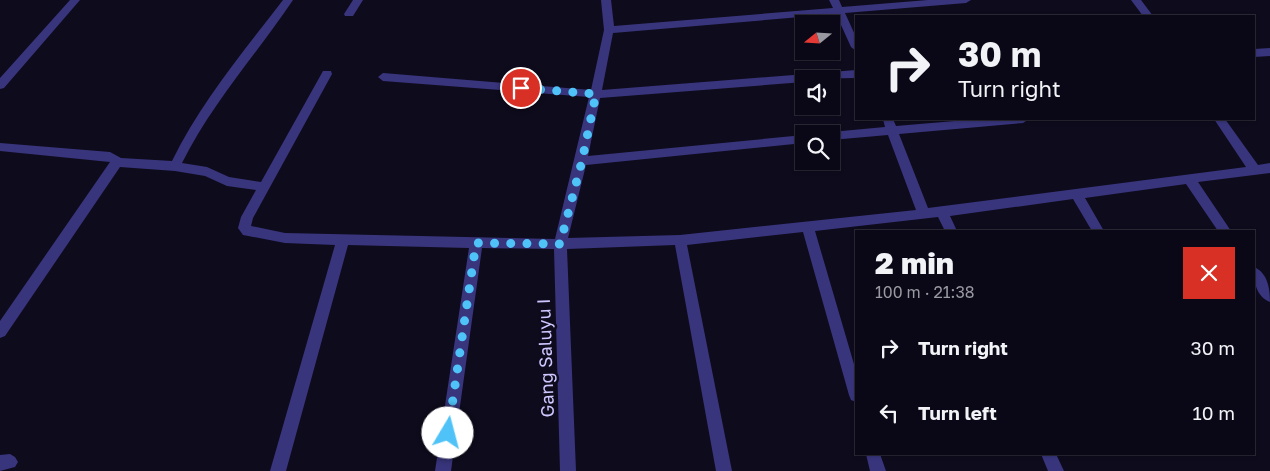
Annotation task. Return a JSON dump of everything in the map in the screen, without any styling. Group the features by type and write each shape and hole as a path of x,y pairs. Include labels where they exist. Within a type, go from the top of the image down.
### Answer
{"street":[{"path":"0,85 75,0"},
{"path":"175,166 193,130 230,76 288,0"},
{"path":"349,14 358,0"},
{"name":"Gang Saluyu I","path":"568,471 560,244 582,161 609,30 606,0"},
{"path":"834,0 855,45"},
{"path":"609,30 966,0"},
{"path":"1136,0 1147,15"},
{"path":"1255,53 1270,52"},
{"path":"327,74 247,218 244,228 247,231 285,238 476,243 560,244 680,240 942,212 1270,168"},
{"path":"383,77 596,94 855,74"},
{"path":"888,120 924,214"},
{"path":"840,135 1011,120"},
{"path":"1220,120 1255,170"},
{"path":"582,161 795,140"},
{"path":"0,147 110,157 119,162 175,166 207,172 227,181 265,187"},
{"path":"0,332 112,168 119,162"},
{"path":"1189,179 1224,230"},
{"path":"1077,195 1097,230"},
{"path":"942,212 950,230"},
{"path":"808,227 855,392"},
{"path":"278,471 343,239"},
{"path":"680,240 724,471"},
{"path":"443,471 476,243"},
{"path":"1255,274 1270,296"},
{"path":"873,455 878,471"},
{"path":"1048,455 1056,471"}],"route":[{"path":"448,433 476,243 560,244 582,161 596,94 521,88"}]}
